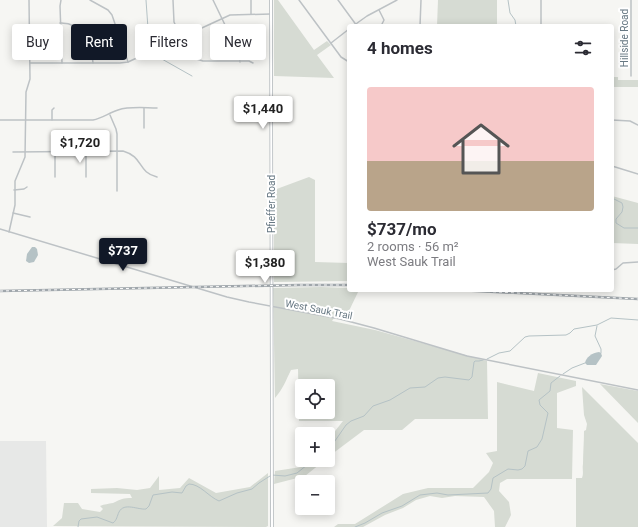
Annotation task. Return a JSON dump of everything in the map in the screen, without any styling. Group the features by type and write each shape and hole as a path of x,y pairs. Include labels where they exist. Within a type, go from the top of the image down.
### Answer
{"street":[{"path":"9,232 14,213 14,190 16,175 23,164 25,152 26,92 30,79 28,0"},
{"path":"61,0 60,23 62,63"},
{"path":"90,0 108,10 112,15 128,62"},
{"path":"173,0 173,18 175,24"},
{"path":"213,0 225,24"},
{"path":"251,0 251,14"},
{"name":"Pfieffer Road","path":"271,0 272,527"},
{"path":"299,0 341,57 347,61"},
{"path":"338,0 355,24"},
{"path":"358,24 397,0"},
{"path":"420,24 421,0"},
{"path":"541,0 541,24"},
{"name":"Hillside Road","path":"631,0 631,76"},
{"path":"379,10 384,20 382,24"},
{"path":"202,28 232,14 271,14"},
{"path":"60,23 67,23 75,26 86,36 93,57 93,63"},
{"path":"331,43 347,31"},
{"path":"30,63 128,62 135,59"},
{"path":"197,60 206,62 249,61 253,63"},
{"path":"52,120 52,110 54,108"},
{"path":"0,120 93,120 127,108 157,108"},
{"path":"144,108 144,128"},
{"path":"110,114 116,128 117,191"},
{"path":"614,120 630,121 638,126"},
{"path":"55,151 55,177"},
{"path":"13,152 123,151 134,156 146,173 157,177"},
{"path":"86,152 86,177"},
{"path":"614,167 638,174"},
{"path":"14,190 24,189 26,187"},
{"path":"14,213 30,217"},
{"name":"West Sauk Trail","path":"0,229 207,291 249,302 340,319 467,356 638,390"},
{"path":"614,270 623,263 638,262"}],"shaded area":[{"path":"274,0 278,0 314,50 327,41 331,45 317,55 334,78 274,76"},
{"path":"438,0 497,0 497,24 437,24"},
{"path":"614,77 618,77 618,80 638,80 638,87 614,87"},
{"path":"309,177 315,180 315,262 347,263 347,281 274,282 274,190"},
{"path":"614,197 638,203 638,244 614,243"},
{"path":"32,247 37,249 38,255 34,262 29,263 26,261 27,254"},
{"path":"273,288 347,288 347,292 358,292 347,315 336,315 332,321 375,330 487,361 488,419 415,419 402,430 364,430 335,452 335,431 343,421 299,421 299,419 335,419 335,379 298,379 298,369 291,370 275,398"},
{"path":"599,352 602,356 596,365 587,365 585,363 590,356"},
{"path":"538,373 576,381 576,386 557,393 557,428 573,430 572,479 507,479 500,483 499,491 509,502 511,515 505,527 495,527 494,511 484,497 455,496 442,498 430,496 416,500 403,508 385,515 363,527 334,527 338,524 355,524 403,494 428,488 473,488 489,472 493,463 486,453 497,451 497,382 534,391"},
{"path":"600,384 638,391 638,423"},
{"path":"582,387 638,443 638,527 576,527 576,478 582,478 583,476 584,431 586,430 587,424 584,415"},
{"path":"0,441 46,441 47,527 0,527"},
{"path":"301,467 316,467 306,475 295,475 295,479 274,484 275,471"},
{"path":"268,473 268,526 266,527 53,526 62,518 64,503 78,503 82,509 100,512 103,509 100,506 126,498 132,498 130,494 91,493 91,489 117,488 137,490 150,488 159,476 159,490 180,488 189,478 216,493 250,487"}],"waterway":[{"path":"146,0 148,24"},
{"path":"508,0 510,13 515,20 516,24"},
{"path":"164,60 192,76"},
{"path":"614,199 622,203 623,207 622,212 616,219 616,223 624,228 638,228"},
{"path":"487,359 499,353 510,351 525,337 566,335 574,329 597,325 611,318 638,320"},
{"path":"597,326 595,336 601,349 601,353"},
{"path":"335,441 346,425 351,421 364,416 373,406 390,400 410,388 425,387 438,378 445,377 469,380 472,377 474,362 483,360"},
{"path":"563,374 572,368 585,363"},
{"path":"355,527 382,513 402,506 420,495 437,493 448,495 488,493 491,489 493,478 508,469 522,469 525,466 528,451 537,447 542,439 548,413 540,405 539,400 550,391 551,383 560,376"},
{"path":"272,475 285,476 297,473 304,467"},
{"path":"78,527 81,519 97,517 113,523 121,509 124,507 146,509 149,506 153,495 172,492 182,493 189,484 201,488 219,501 237,493 252,489 270,476"}],"railway":[{"path":"0,291 347,285"},
{"path":"497,292 638,299"}]}
